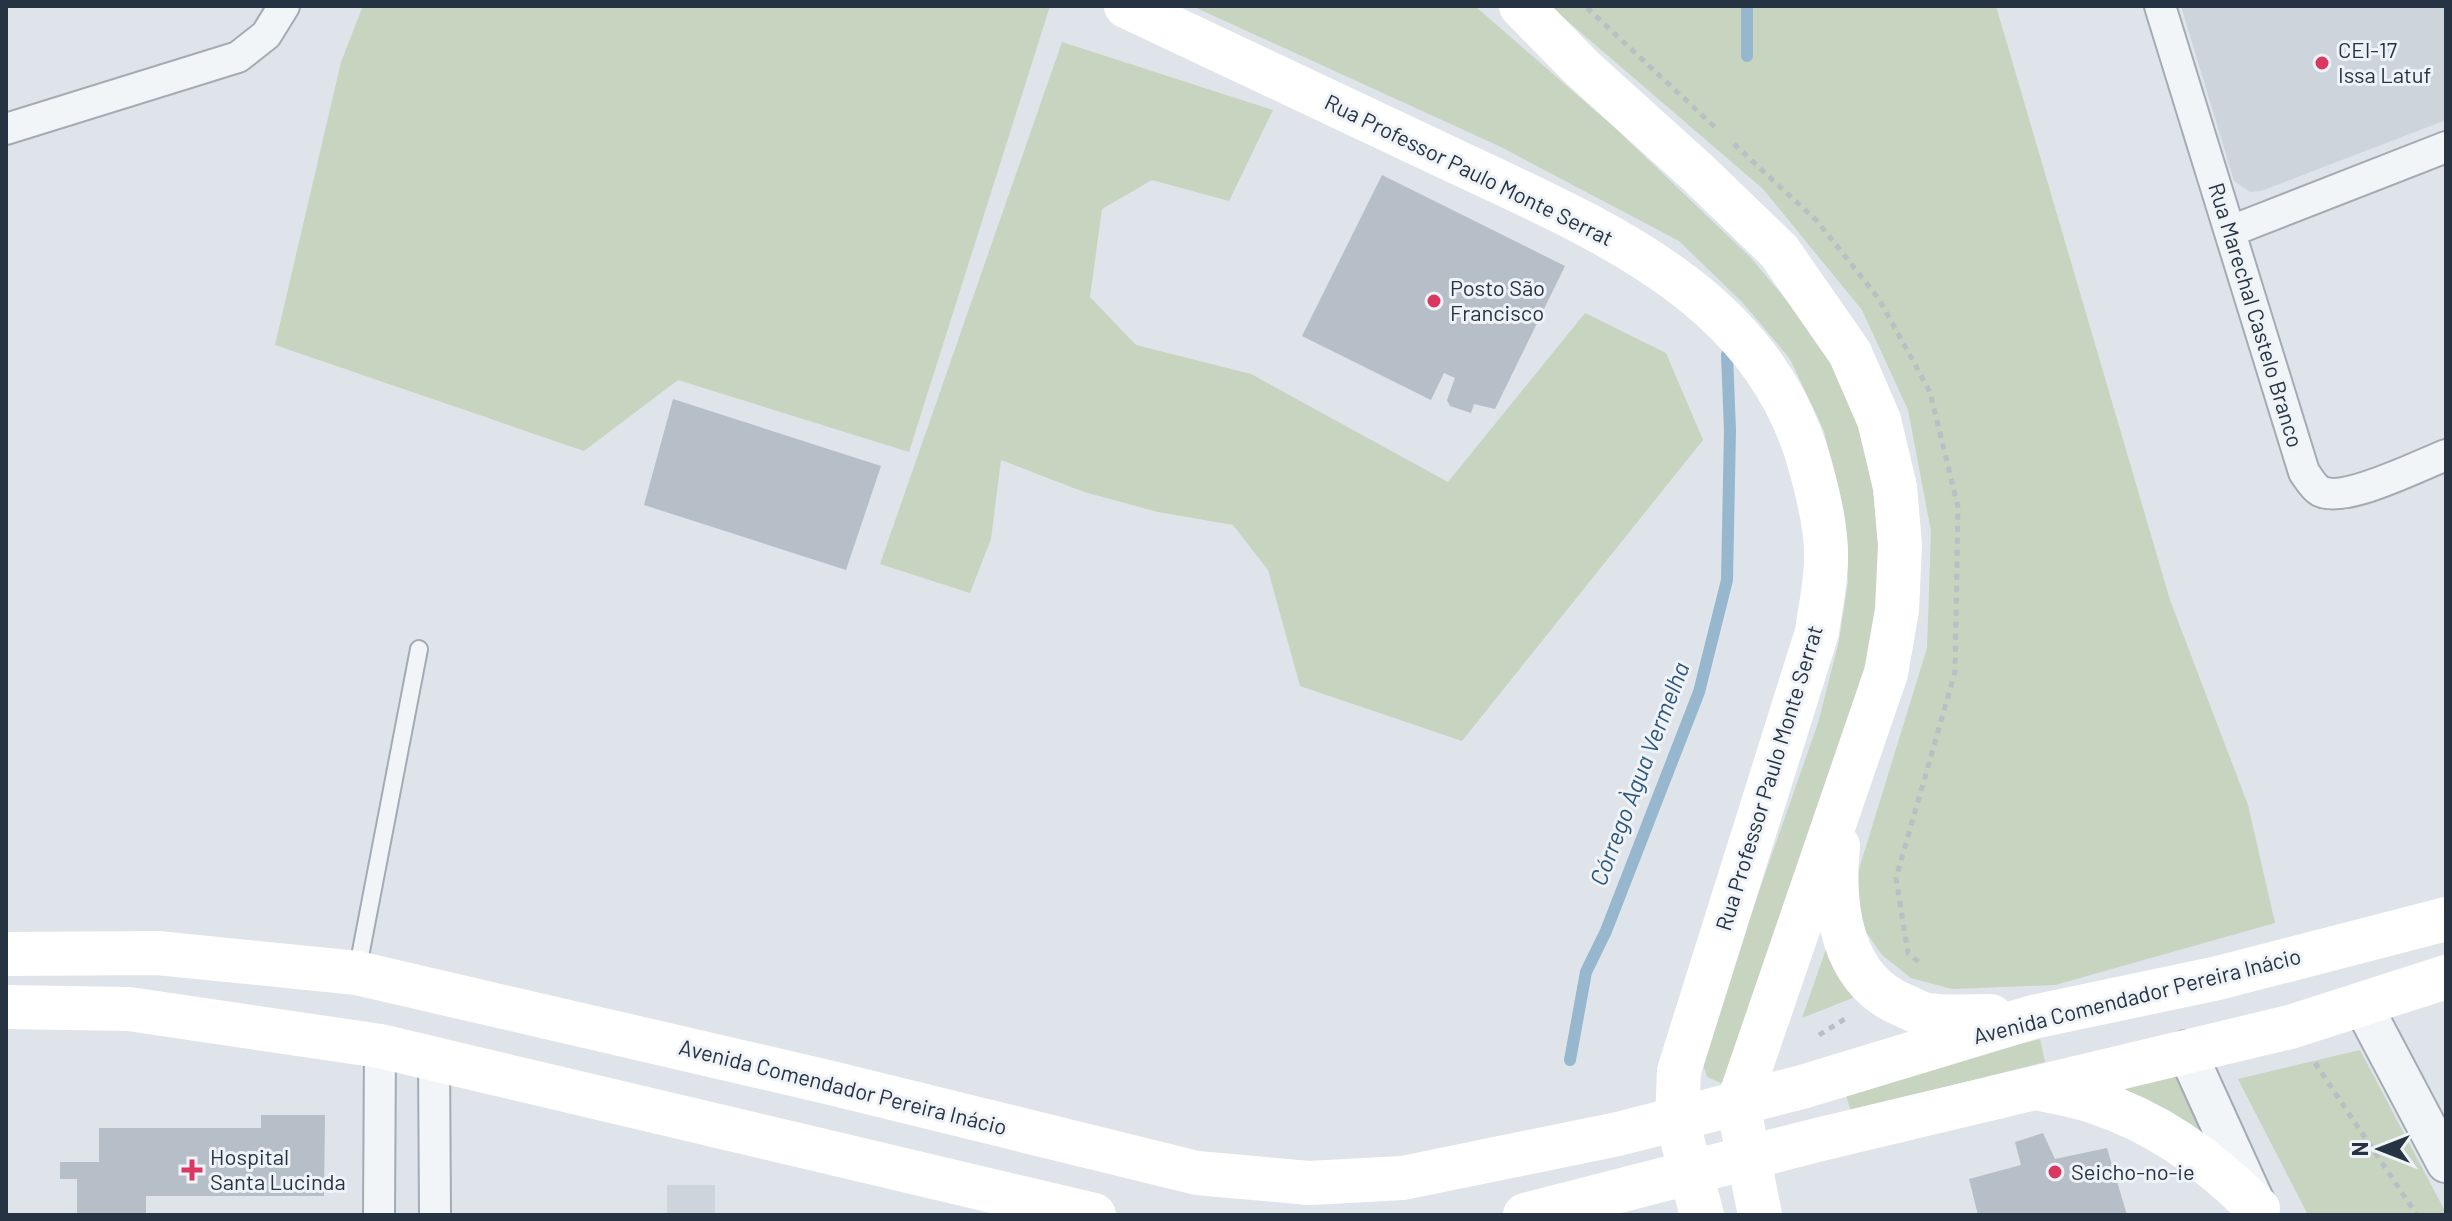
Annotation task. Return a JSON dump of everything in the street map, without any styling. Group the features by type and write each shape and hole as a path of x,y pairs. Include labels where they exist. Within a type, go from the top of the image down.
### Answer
{"main road":[{"name":"Rua Professor Paulo Monte Serrat","path":"1126,6 1598,229 1676,278 1726,320 1779,388 1806,443 1820,502 1826,559 1817,632 1688,1039 1679,1071 1677,1120"},
{"path":"1521,6 1583,69 1779,251 1850,353 1879,420 1896,502 1900,545 1897,610 1886,673 1738,1104 1760,1215"},
{"path":"1844,791 1835,881 1846,946 1862,974 1883,995 1927,1015 2033,1017"},
{"name":"Avenida Comendador Pereira Inácio","path":"6,954 157,953 357,973 823,1081 1197,1173 1309,1183 1403,1178 1677,1120 2033,1017 2218,978 2446,919"},
{"path":"2298,958 2362,1004"},
{"path":"1525,1215 1817,1140 2290,1027 2446,977"},
{"path":"2186,1050 2193,1019 2203,997 2218,978"},
{"path":"6,1007 129,1009 380,1046 1094,1215"},
{"path":"2035,1087 2094,1101 2132,1117 2213,1167 2260,1212"},
{"path":"1677,1120 1702,1215"}],"street":[{"path":"6,129 238,57 266,35 284,6"},
{"name":"Rua Marechal Castelo Branco","path":"2160,6 2304,472 2311,484 2321,492 2348,493 2446,455"},
{"path":"2231,231 2446,147"},
{"path":"2362,1004 2446,1163"},
{"path":"379,1215 380,1046"},
{"path":"2186,1050 2260,1212"},
{"path":"434,1057 435,1215"}],"lane":[{"path":"357,973 419,649"}],"path":[{"path":"1584,6 1817,221 1879,299 1930,392 1958,507 1955,672 1896,878 1908,953 1932,972"},
{"path":"1810,1041 1883,995"},
{"path":"2290,1027 2417,1215"}],"shaded area":[{"name":"CEI-17 Issa Latuf","path":"2181,6 2446,6 2446,120 2261,191 2250,192 2234,181"},
{"path":"667,1185 715,1185 715,1215 667,1215"}],"green space":[{"path":"363,6 1050,6 909,452 678,380 584,451 275,345 341,62"},
{"path":"1192,6 1475,6 1614,127 1751,258 1815,334 1856,411 1873,490 1882,581 1868,670 1736,1077 1721,1083 1707,1077 1701,1057 1818,723 1839,641 1848,582 1841,504 1824,431 1790,359 1743,303 1679,241 1501,147"},
{"path":"1550,6 1996,6 2170,600 2248,805 2275,923 2055,985 1952,989 1911,978 1882,955 1864,929 1852,892 1927,648 1931,531 1908,410 1862,310 1763,189"},
{"path":"1062,42 1273,110 1229,201 1152,180 1102,209 1090,297 1136,345 1251,374 1448,482 1585,313 1666,353 1703,440 1462,741 1300,686 1268,570 1233,525 1158,512 1084,492 1001,460 991,539 970,593 880,564"},
{"path":"1826,949 1855,997 1802,1018"},
{"path":"2040,1039 2045,1062 1851,1111 1844,1090"},
{"path":"2360,1050 2446,1215 2308,1215 2238,1079"},
{"path":"2180,1063 2235,1154 2170,1111 2111,1083"}],"building":[{"name":"Posto São Francisco","path":"1382,175 1565,266 1495,409 1474,404 1471,413 1450,406 1447,400 1455,378 1444,373 1431,400 1302,336"},
{"path":"673,399 881,466 846,570 644,505"},
{"name":"Hospital Santa Lucinda","path":"261,1115 325,1115 324,1196 146,1196 146,1215 77,1215 77,1179 60,1179 60,1162 99,1162 99,1128 261,1128"},
{"name":"Seicho-no-ie","path":"2043,1133 2055,1159 2107,1148 2127,1215 1978,1215 1969,1179 2021,1165 2015,1142"}],"waterway":[{"name":"Córrego Àgua Vermelha","path":"1747,6 1747,56"},
{"name":"Córrego Àgua Vermelha","path":"1570,1060 1586,972 1606,931 1699,692 1727,580 1730,430 1727,355"}],"place":[{"name":"CEI-17 Issa Latuf","path":"2322,63"},
{"name":"Posto São Francisco","path":"1434,301"},
{"name":"Hospital Santa Lucinda","path":"192,1170"},
{"name":"Seicho-no-ie","path":"2055,1172"}]}
